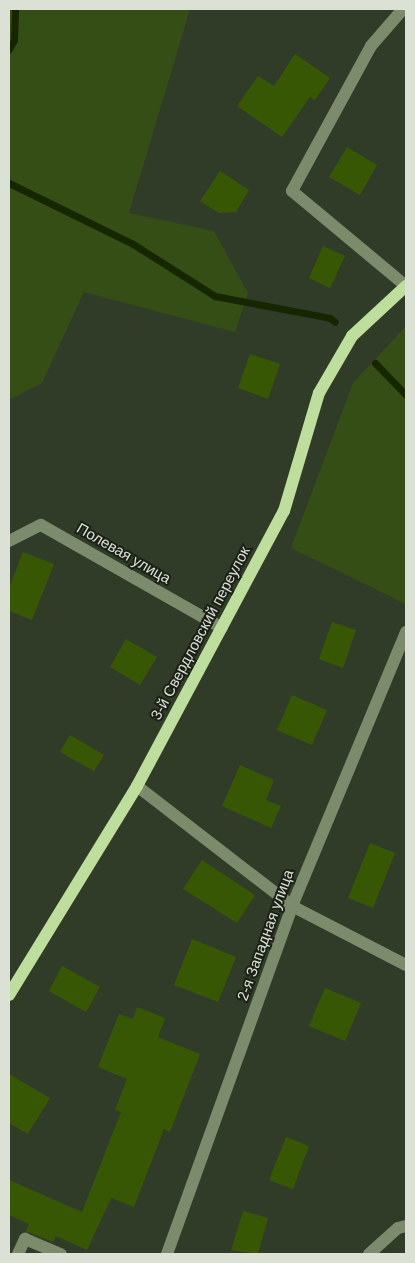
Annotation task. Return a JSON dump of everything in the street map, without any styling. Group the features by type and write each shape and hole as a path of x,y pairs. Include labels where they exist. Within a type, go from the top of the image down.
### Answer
{"main road":[{"name":"3-й Свердловский переулок","path":"9,995 137,786 284,511 319,393 352,336 406,286"}],"street":[{"path":"403,9 371,46 292,191 406,286"},
{"name":"Полевая улица","path":"9,541 41,525 222,628"},
{"name":"2-я Западная улица","path":"167,1254 292,906 406,632"},
{"path":"137,786 292,906 406,965"},
{"path":"369,1254 398,1228 406,1226"},
{"path":"18,1254 25,1239 61,1254"}],"green space":[{"path":"9,9 190,9 129,213 214,231 248,293 235,332 84,292 42,383 9,400"},
{"path":"406,326 406,604 291,548 353,383"}],"building":[{"path":"295,54 330,78 315,100 310,97 282,137 237,106 258,76 274,86"},
{"path":"347,147 377,165 360,195 329,177"},
{"path":"220,171 249,190 236,212 219,213 200,201"},
{"path":"323,246 345,256 330,288 309,278"},
{"path":"250,354 280,364 268,399 238,388"},
{"path":"23,552 54,564 32,620 9,611 9,588"},
{"path":"332,622 356,630 343,668 319,659"},
{"path":"126,639 157,657 140,685 110,667"},
{"path":"292,695 327,710 312,745 277,730"},
{"path":"70,735 104,755 94,771 60,752"},
{"path":"240,765 274,780 266,800 281,806 271,828 222,806"},
{"path":"370,843 395,853 373,908 348,898"},
{"path":"202,860 255,895 237,923 183,889"},
{"path":"192,939 236,957 218,1002 174,985"},
{"path":"62,966 100,987 86,1012 49,991"},
{"path":"325,988 361,1003 345,1041 309,1026"},
{"path":"137,1007 165,1018 158,1037 200,1054 170,1132 164,1129 134,1207 111,1198 87,1250 56,1236 53,1242 26,1231 29,1224 9,1215 9,1180 82,1212 121,1112 115,1110 127,1079 98,1067 119,1014 133,1019"},
{"path":"9,1074 50,1098 28,1134 9,1123"},
{"path":"286,1137 309,1146 293,1189 269,1180"},
{"path":"243,1211 268,1218 258,1254 231,1250"}],"waterway":[{"path":"9,49 14,40 15,9"},
{"path":"9,183 133,244 215,296 330,318 335,322"},
{"path":"375,363 406,395"}]}
